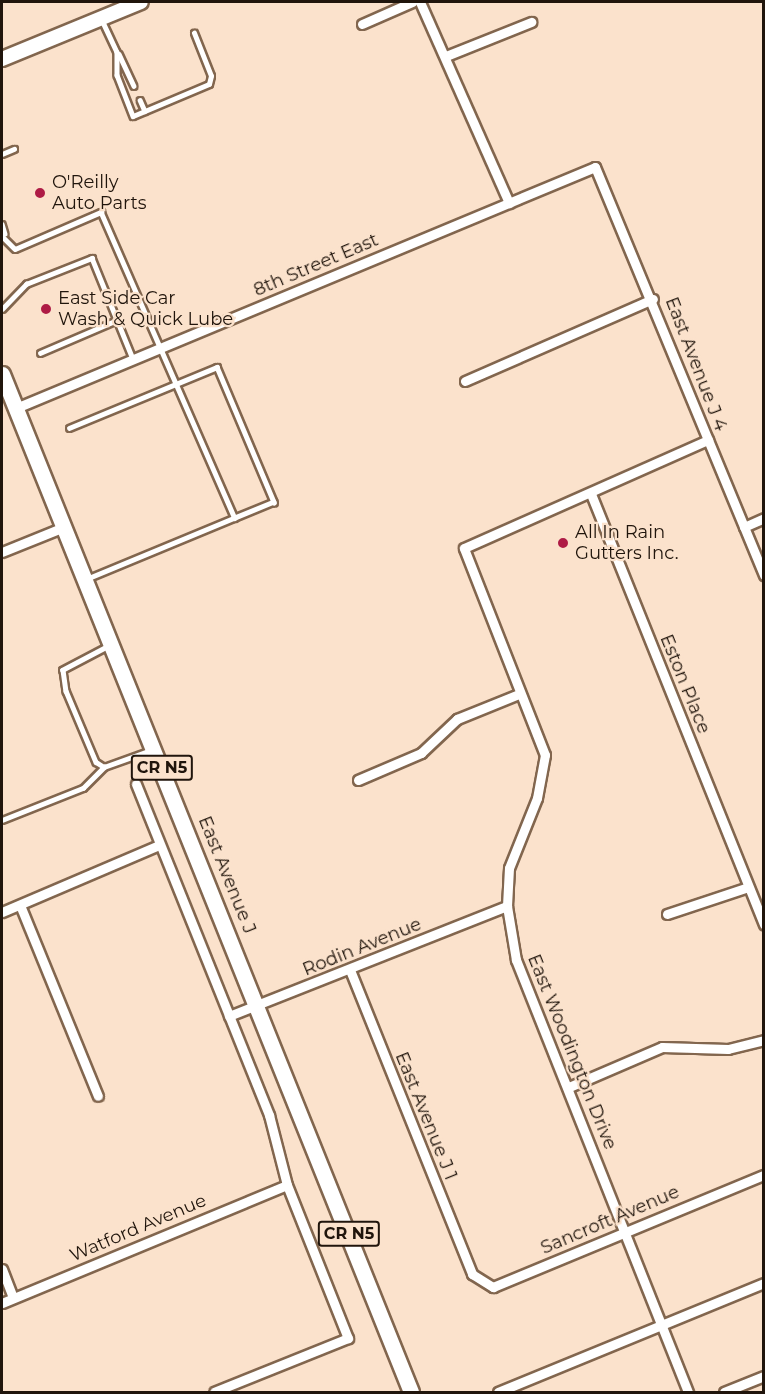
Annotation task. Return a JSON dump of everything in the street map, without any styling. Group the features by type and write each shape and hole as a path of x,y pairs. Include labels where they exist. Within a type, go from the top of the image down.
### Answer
{"main road":[{"path":"2,59 141,2"},
{"name":"East Avenue J","path":"2,374 259,1005 411,1392"}],"street":[{"path":"362,24 411,2"},
{"path":"420,2 446,56 509,203"},
{"path":"446,56 531,22"},
{"name":"8th Street East","path":"16,408 595,167"},
{"name":"East Avenue J 4","path":"595,167 652,299 764,575"},
{"path":"465,381 652,299"},
{"path":"591,494 708,440"},
{"name":"East Woodington Drive","path":"591,494 464,548 519,694 545,755 537,798 509,868 507,906 516,960 688,1392"},
{"name":"Eston Place","path":"591,494 748,887"},
{"path":"744,527 764,518"},
{"path":"2,552 64,527"},
{"path":"358,780 421,753 457,719 519,694"},
{"path":"136,784 268,1115 287,1185 348,1338 214,1392"},
{"path":"2,912 159,845"},
{"path":"667,914 748,887 764,925"},
{"path":"20,905 98,1096"},
{"name":"Rodin Avenue","path":"229,1016 507,906"},
{"name":"East Avenue J 1","path":"350,970 472,1274"},
{"path":"568,1087 662,1047 728,1049 764,1040"},
{"name":"Sancroft Avenue","path":"472,1274 493,1287 764,1175"},
{"name":"Watford Avenue","path":"2,1303 287,1185"},
{"path":"2,1269 13,1298"},
{"path":"498,1392 764,1283"},
{"path":"724,1392 764,1376"}],"lane":[{"path":"101,18 134,86"},
{"path":"117,52 117,75 133,116 211,81 194,33"},
{"path":"140,100 144,111"},
{"path":"2,154 14,148"},
{"path":"2,224 4,235 15,249 101,212 159,349 179,383 235,518"},
{"path":"2,309 26,284 92,258 133,359"},
{"path":"40,353 117,320"},
{"path":"69,428 217,367 274,502 86,580"},
{"path":"104,767 96,762 71,701 63,670 112,644"},
{"path":"2,820 83,788 104,767 155,749"}],"place":[{"name":"O'Reilly Auto Parts","path":"40,193"},
{"name":"East Side Car Wash & Quick Lube","path":"46,309"},
{"name":"All In Rain Gutters Inc.","path":"563,543"}]}
